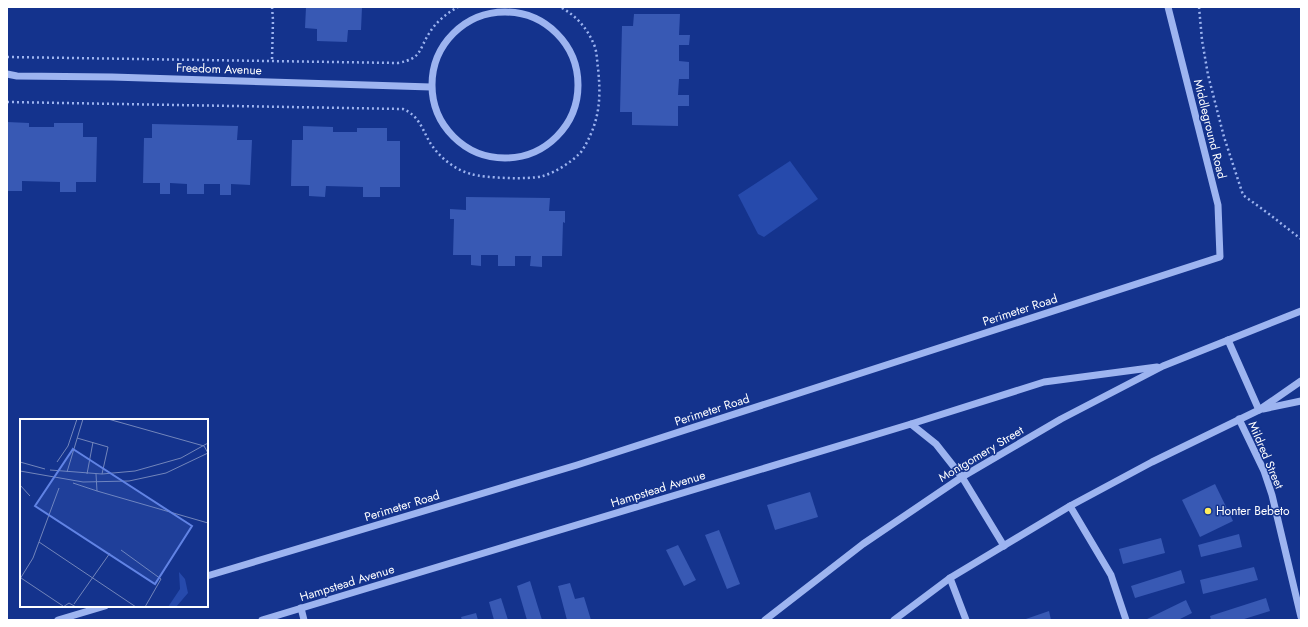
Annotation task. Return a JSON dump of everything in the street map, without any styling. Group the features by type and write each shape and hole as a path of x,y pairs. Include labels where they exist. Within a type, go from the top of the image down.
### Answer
{"street":[{"name":"Middleground Road","path":"1168,7 1218,205 1220,257"},
{"path":"503,9 528,14 550,26 566,44 577,66 579,90 573,114 559,135 540,149 518,157 494,157 472,150 453,136 439,116 431,86 434,70 443,47 458,28 479,16 503,9"},
{"name":"Freedom Avenue","path":"7,74 17,76 112,77 431,86"},
{"name":"Perimeter Road","path":"208,576 577,465 1220,257"},
{"name":"Montgomery Street","path":"765,620 863,544 962,477 1061,419 1163,366 1301,311"},
{"path":"1228,340 1259,410"},
{"name":"Hampstead Avenue","path":"262,620 911,424 1044,382 1163,366"},
{"path":"894,620 950,578 1070,506 1152,462 1259,410 1301,381"},
{"path":"1259,410 1301,401"},
{"name":"Mildred Street","path":"1239,419 1264,471 1272,494 1301,617"},
{"path":"911,424 936,444 962,477 1004,546"},
{"path":"1070,506 1111,575 1126,620"},
{"path":"950,578 966,620"},
{"path":"58,620 102,607"},
{"path":"301,608 304,620"}],"path":[{"path":"272,7 272,61"},
{"path":"7,57 372,63 398,62 407,61 420,52 430,32 439,21 450,11 458,7"},
{"path":"7,102 403,109 410,112 418,119 436,151 455,168 470,174 495,177 542,176 559,169 580,154 593,130 599,109 599,80 595,48 586,29 577,19 560,7"},
{"path":"1199,7 1202,40 1208,75 1224,137 1243,195 1301,239"}],"shaded area":[{"path":"790,161 818,199 764,237 758,234 738,195"}],"building":[{"path":"306,7 362,7 361,30 348,30 347,42 317,41 317,29 305,28"},
{"path":"634,14 680,14 679,35 690,35 689,45 679,45 679,61 689,62 689,79 679,79 678,95 689,95 689,106 678,106 678,126 632,125 632,112 620,112 622,26 633,26"},
{"path":"7,122 29,123 29,127 54,127 54,123 83,123 83,137 97,137 96,182 76,182 76,192 60,192 60,182 22,181 22,191 7,191"},
{"path":"152,124 238,126 237,140 252,140 250,185 231,184 231,195 220,195 220,184 204,184 204,194 187,194 187,184 170,183 170,194 160,194 160,183 143,183 144,138 152,138"},
{"path":"303,126 333,127 333,132 357,132 357,128 387,128 387,141 400,141 400,187 380,187 380,197 363,197 363,187 326,186 325,197 309,196 309,186 291,186 292,140 303,140"},
{"path":"466,197 550,198 549,211 565,211 565,223 563,222 562,256 542,256 542,267 530,266 531,256 515,256 515,266 498,266 498,255 481,255 481,266 471,265 471,255 453,255 454,219 450,219 450,209 466,210"},
{"name":"Honter Bebeto","path":"1215,484 1233,521 1200,537 1182,500"},
{"path":"810,492 818,517 775,530 767,505"},
{"path":"719,530 740,584 727,589 705,535"},
{"path":"1239,534 1242,547 1201,557 1198,545"},
{"path":"1161,538 1165,553 1123,564 1119,549"},
{"path":"678,545 696,580 684,586 666,550"},
{"path":"1254,567 1258,580 1203,594 1200,580"},
{"path":"1181,570 1185,583 1135,598 1131,586"},
{"path":"530,581 542,620 527,620 517,586"},
{"path":"570,583 575,599 584,597 591,620 567,620 558,586"},
{"path":"501,598 508,620 494,620 489,602"},
{"path":"1266,598 1270,611 1241,620 1211,620 1210,616"},
{"path":"1186,600 1192,613 1178,620 1145,620"},
{"path":"1049,611 1051,620 1023,620"},
{"path":"476,613 478,620 462,620 461,617"}],"place":[{"name":"Honter Bebeto","path":"1208,511"}]}
